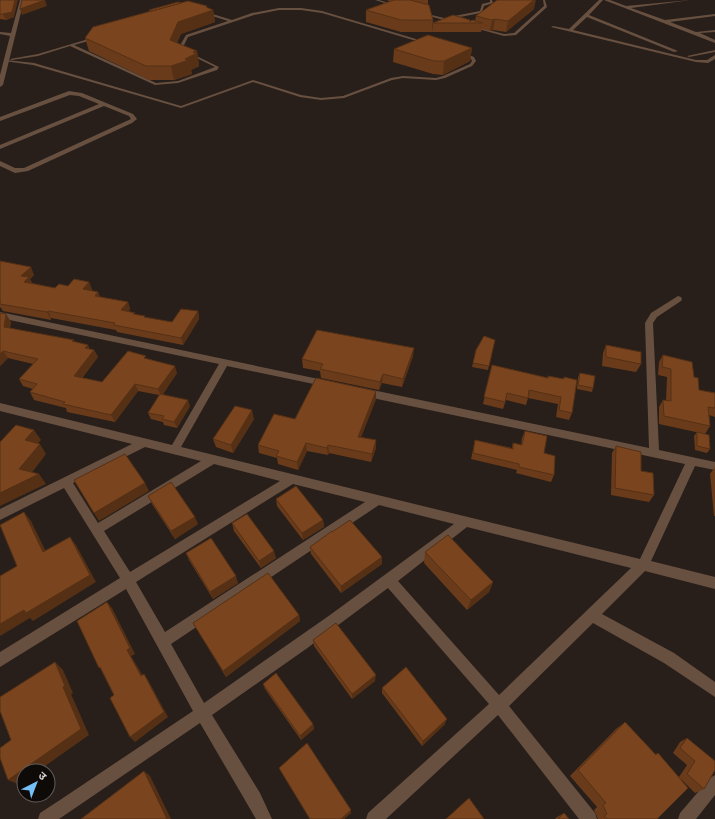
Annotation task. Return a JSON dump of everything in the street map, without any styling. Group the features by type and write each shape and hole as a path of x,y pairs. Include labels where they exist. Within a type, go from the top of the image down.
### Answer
{"street":[{"path":"0,85 22,0"},
{"path":"570,31 601,0"},
{"path":"606,0 663,22 698,33 715,31"},
{"path":"615,0 698,33 715,42"},
{"path":"625,7 689,0"},
{"path":"586,15 704,62"},
{"path":"663,22 715,15"},
{"path":"554,27 704,62 708,62 715,56"},
{"path":"0,33 13,35"},
{"path":"689,56 715,51"},
{"path":"0,119 69,93 80,94 131,115 134,119 26,170 14,171 0,163"},
{"path":"0,147 104,104"},
{"path":"654,453 649,323 654,315 678,299"},
{"path":"0,315 334,386"},
{"path":"174,451 225,362"},
{"path":"350,389 715,466"},
{"path":"0,407 715,583"},
{"path":"0,514 143,443"},
{"path":"96,530 212,460"},
{"path":"374,819 499,705 643,565 692,461"},
{"path":"0,660 292,479"},
{"path":"66,482 129,581 202,713 254,799 264,819"},
{"path":"163,641 377,500"},
{"path":"46,819 90,787 202,713 389,580 465,522"},
{"path":"389,580 499,705 589,819"},
{"path":"592,615 669,658 715,690"},
{"path":"686,819 715,783"}],"lane":[{"path":"376,0 398,6"},
{"path":"444,19 481,12 482,5 492,3 491,0"},
{"path":"471,27 504,35 515,34 546,6 544,0"},
{"path":"70,45 148,82 155,84 171,84 186,80 217,67 180,48 187,36 253,14 279,9 301,9 322,12 431,44"},
{"path":"202,12 230,21"},
{"path":"421,13 451,21"},
{"path":"6,60 32,56 100,36"},
{"path":"6,60 33,64 181,107 253,80 300,96 321,99 344,97 391,79 403,77 431,79 444,77 471,65 474,61 473,58 461,53"}],"building":[{"path":"0,0 15,0 12,12 0,14"},
{"path":"22,0 45,0 20,9"},
{"path":"394,0 410,0 429,5 433,20 401,20 366,10"},
{"path":"497,0 534,0 508,21 492,20 476,16"},
{"path":"188,1 207,6 206,7 213,10 178,22 170,40 197,51 193,52 197,53 185,59 189,60 171,66 146,66 85,38 93,27"},
{"path":"178,2 181,3 152,11 149,10"},
{"path":"453,15 470,20 470,22 472,20 483,23 433,23"},
{"path":"428,35 472,48 444,61 434,61 394,49"},
{"path":"0,261 31,267 21,276 29,277 24,282 55,288 59,284 68,286 74,279 89,282 83,289 98,292 95,296 128,302 121,310 145,316 144,317 172,322 181,309 198,311 181,338 114,325 115,323 0,304"},
{"path":"0,313 6,314 4,327 74,340 72,341 88,345 85,348 94,350 74,376 102,382 128,351 146,356 144,358 175,366 158,389 135,384 111,415 63,404 65,402 30,392 37,384 19,379 38,359 3,351 0,354"},
{"path":"317,330 414,348 403,379 383,374 380,382 320,369 323,364 302,359"},
{"path":"484,336 495,340 489,366 473,363 476,350"},
{"path":"606,345 641,352 641,364 606,357"},
{"path":"663,355 692,362 694,377 698,378 699,390 715,393 715,408 708,407 710,426 664,416 663,400 671,401 671,369 662,367"},
{"path":"492,365 548,378 548,376 564,379 564,377 577,380 572,413 559,410 561,397 529,390 528,398 507,393 505,402 484,397"},
{"path":"580,373 595,376 593,388 578,385"},
{"path":"316,378 376,391 358,437 376,440 372,454 328,445 327,448 306,443 297,462 276,456 279,451 258,445 274,414 295,419"},
{"path":"160,394 188,400 174,422 162,419 164,416 148,413"},
{"path":"235,406 252,410 231,445 213,439"},
{"path":"16,425 34,430 25,440 40,444 19,469 39,474 0,493 0,442"},
{"path":"525,431 547,436 544,453 555,456 554,475 519,467 519,464 473,453 475,440 513,449 513,443 522,445"},
{"path":"697,432 709,435 710,449 697,446"},
{"path":"616,446 641,452 641,471 653,473 654,495 615,488"},
{"path":"125,454 145,483 94,513 74,480"},
{"path":"171,482 195,517 171,531 148,496"},
{"path":"296,486 323,520 302,533 276,499"},
{"path":"24,512 43,552 70,537 90,575 26,613 24,610 0,624 0,576 17,566 0,525"},
{"path":"247,514 274,551 259,561 232,523"},
{"path":"350,520 382,557 341,586 310,547"},
{"path":"448,535 493,582 471,600 425,552"},
{"path":"211,538 236,576 210,592 186,553"},
{"path":"268,573 299,615 223,671 193,623"},
{"path":"107,602 130,648 127,650 141,676 144,674 164,712 130,737 110,698 114,695 100,667 99,668 77,621"},
{"path":"336,623 376,675 352,694 313,640"},
{"path":"55,662 65,686 63,687 81,729 32,763 16,763 16,774 8,780 0,758 0,748 11,740 0,711 0,697"},
{"path":"406,667 447,719 423,741 382,688"},
{"path":"276,673 313,724 300,736 263,684"},
{"path":"625,722 656,755 658,753 688,788 657,819 607,819 604,816 607,814 603,805 606,803 578,770"},
{"path":"687,738 715,761 715,770 704,789 687,774 695,761 680,748"},
{"path":"307,743 351,810 341,819 310,819 279,768"},
{"path":"144,771 167,819 81,819"},
{"path":"469,798 484,819 446,819"},
{"path":"564,813 569,819 558,819"}]}
